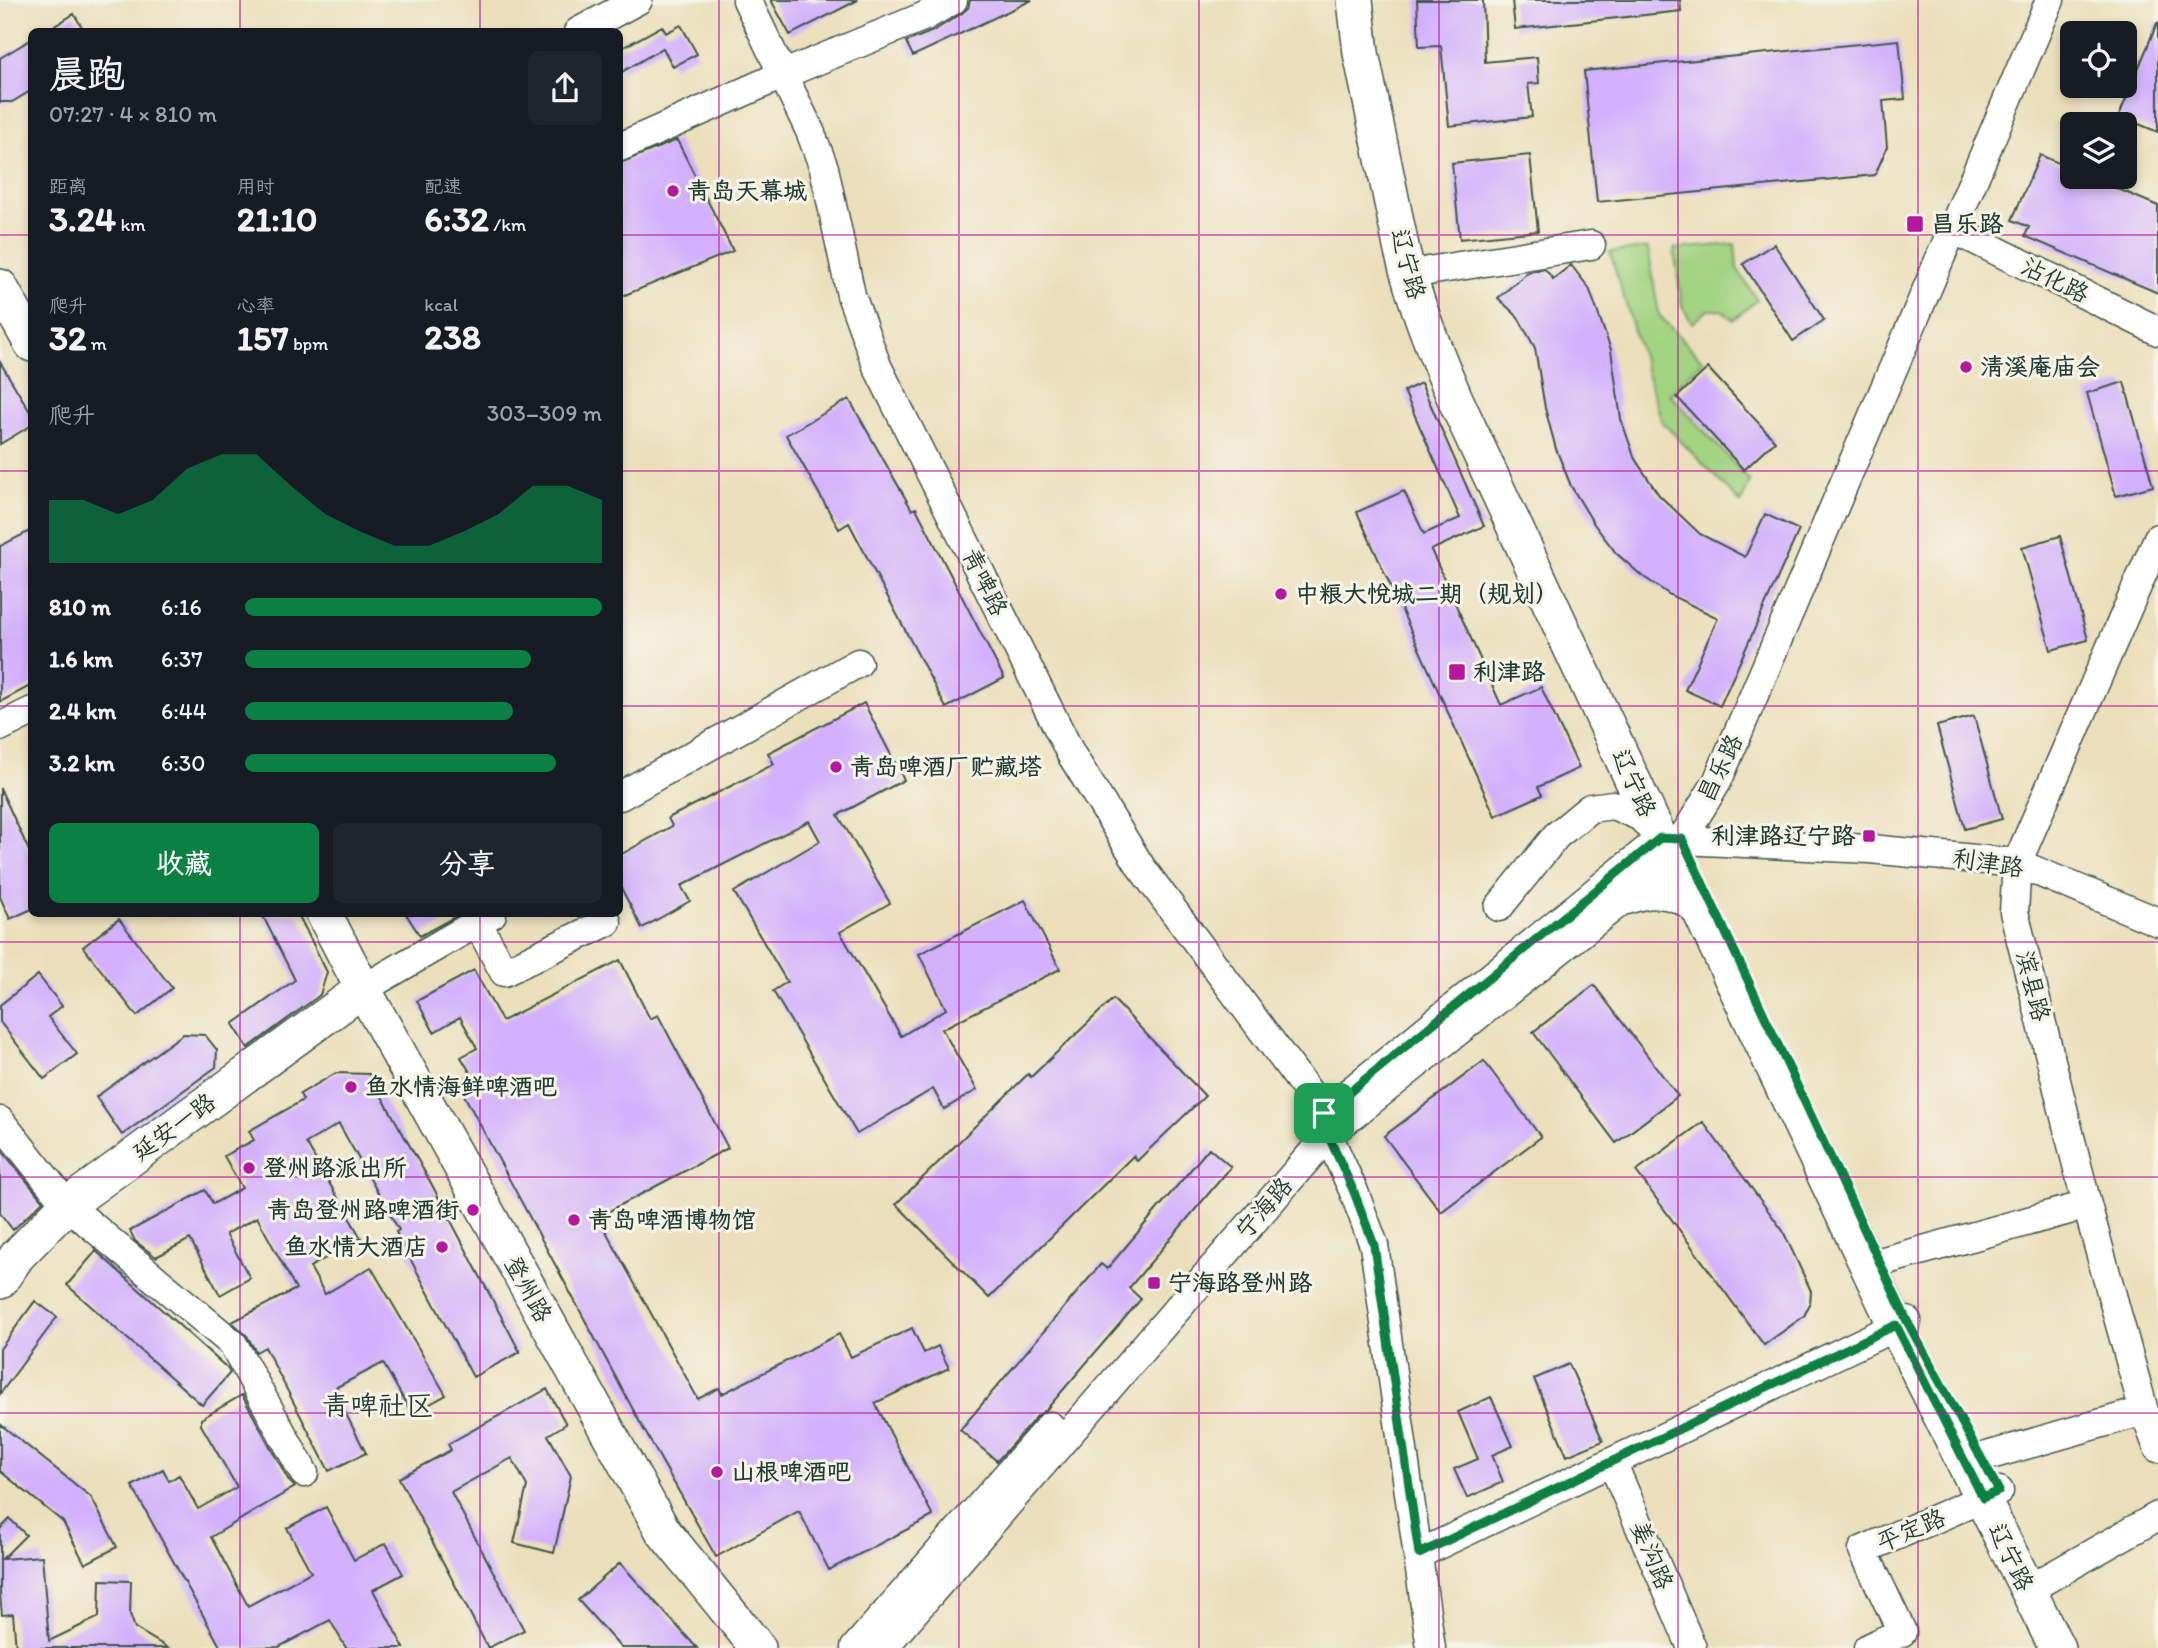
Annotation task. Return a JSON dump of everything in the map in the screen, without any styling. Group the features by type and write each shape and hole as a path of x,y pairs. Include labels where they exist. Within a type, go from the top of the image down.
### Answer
{"main road":[{"name":"辽宁路","path":"1355,0 1361,52 1402,251 1432,346 1672,845 1880,1262 1902,1323 1980,1458 1991,1495 2045,1580 2077,1648"},
{"name":"辽宁路","path":"1376,0 1381,49 1428,271 1474,393 1705,921 1902,1323 1991,1495 2057,1648"},
{"path":"0,287 28,329"},
{"name":"登州路","path":"326,917 663,1531 758,1648"},
{"name":"延安一路","path":"0,1280 17,1256 67,1205 363,989"}],"street":[{"path":"586,28 638,0"},
{"name":"青啤路","path":"747,0 810,131 824,168 851,295 877,366 1071,754 1141,867 1326,1124 1374,1245 1419,1554"},
{"path":"623,146 783,75 920,8 953,0"},
{"name":"昌乐路","path":"1672,845 1717,782 2050,0"},
{"name":"沾化路","path":"1952,229 2158,331"},
{"path":"1428,271 1591,245"},
{"name":"滨县路","path":"2158,538 2017,863 2014,912 2087,1205 2144,1411 2158,1448"},
{"path":"623,794 859,663"},
{"path":"0,727 28,713"},
{"path":"1499,907 1556,836 1590,808 1613,805 1641,817 1672,845"},
{"name":"宁海路","path":"855,1648 1326,1124 1672,845"},
{"name":"宁海路","path":"883,1648 1326,1124 1621,902 1672,845"},
{"name":"利津路","path":"1672,845 1870,849 2017,863 2158,922"},
{"path":"1621,902 1645,894 1663,893 1694,906 1705,921"},
{"path":"363,989 484,918 504,972 607,922 604,917"},
{"path":"0,1121 67,1205 233,1344 304,1473"},
{"path":"1880,1262 2087,1205"},
{"path":"1431,1648 1419,1554 1902,1323"},
{"path":"1980,1458 2144,1411"},
{"name":"姜沟路","path":"1612,1462 1692,1648"},
{"name":"平定路","path":"1868,1648 1902,1632 1863,1550 1991,1495"},
{"path":"2045,1580 2158,1516"}],"green space":[{"path":"1735,244 1737,268 1757,300 1733,320 1722,310 1708,310 1692,323 1682,306 1674,249"},
{"path":"1648,248 1659,315 1703,361 1670,394 1750,481 1741,503 1662,422 1610,252"}],"building":[{"path":"771,0 858,0 790,35"},
{"path":"970,0 1032,0 913,56 906,42 933,31 961,14 968,8"},
{"path":"1417,0 1483,0 1485,62 1537,57 1539,83 1528,84 1532,117 1449,126 1441,46 1419,47"},
{"path":"1512,0 1680,0 1681,11 1515,29"},
{"path":"74,14 83,28 51,28"},
{"path":"2158,23 2158,132 2137,123 2137,112 2121,112 2126,98 2137,98 2137,72"},
{"path":"681,25 697,54 673,67 663,48 623,71 623,47 662,26 666,33"},
{"path":"1899,40 1905,99 1883,101 1887,147 1875,175 1597,202 1584,71"},
{"path":"28,41 28,92 12,102 0,102 0,58"},
{"path":"677,140 733,251 623,296 623,162"},
{"path":"1530,155 1538,231 1460,239 1452,163"},
{"path":"2040,155 2060,164 2060,189 2118,189 2158,206 2158,293 2025,236 2029,227 2012,220"},
{"path":"1774,244 1824,320 1793,341 1743,264"},
{"path":"1571,265 1589,288 1611,350 1621,419 1635,459 1659,495 1700,534 1745,557 1765,514 1799,530 1720,706 1685,690 1718,618 1670,595 1641,575 1616,553 1594,524 1571,486 1556,449 1545,408 1535,348 1518,317 1498,298 1528,272 1545,269 1553,279"},
{"path":"0,362 28,408 28,427 0,444"},
{"path":"1708,368 1775,441 1744,470 1677,397"},
{"path":"2124,382 2153,486 2116,496 2087,393"},
{"path":"1421,383 1484,526 1431,550 1501,705 1541,687 1579,768 1538,787 1542,795 1495,816 1357,512 1404,491 1424,534 1460,518 1404,391"},
{"path":"849,399 912,510 916,508 1004,678 946,708 849,523 839,529 786,435"},
{"path":"28,532 28,687 0,702 0,546"},
{"path":"2060,536 2088,640 2051,650 2022,547"},
{"path":"864,703 904,780 838,815 890,903 840,932 901,1036 946,1009 919,954 1025,900 1060,969 942,1029 977,1090 944,1109 933,1089 857,1134 773,991 787,982 734,892 820,841 809,821 681,886 690,901 642,928 623,892 623,853 672,826 668,818 774,764 768,753"},
{"path":"1974,716 2002,819 1965,829 1937,726"},
{"path":"0,788 28,848 28,911 10,919 0,897"},
{"path":"264,917 300,917 327,972 320,995 248,1048 233,1024 295,980"},
{"path":"408,917 455,917 420,936"},
{"path":"119,919 172,988 137,1016 83,947"},
{"path":"620,960 650,1019 658,1015 728,1148 598,1217 698,1399 719,1388 722,1394 839,1334 851,1357 912,1328 924,1353 938,1346 949,1368 875,1403 933,1516 829,1570 799,1511 716,1557 643,1428 457,1082 471,1074 461,1057 477,1048 460,1017 434,1032 417,1001 474,970 502,1021"},
{"path":"38,975 62,1006 48,1017 77,1054 44,1079 0,1022 0,1005"},
{"path":"1594,985 1678,1096 1616,1143 1533,1032"},
{"path":"1113,999 1205,1096 1137,1161 1133,1156 989,1298 896,1204 1028,1074 1031,1077"},
{"path":"183,1034 205,1035 217,1050 216,1067 122,1135 96,1097"},
{"path":"1484,1061 1541,1137 1441,1212 1384,1136"},
{"path":"336,1073 369,1074 432,1185 520,1352 473,1377 396,1232 399,1230 339,1124 306,1143 361,1238 310,1267 325,1294 371,1267 446,1395 412,1414 383,1363 333,1389 366,1453 329,1471 265,1347 256,1352 247,1336 232,1322 296,1289 257,1217 226,1234 250,1278 220,1295 190,1239 156,1257 135,1241 130,1231 205,1190 213,1204 242,1188 224,1156 254,1140 249,1131 303,1100 300,1094"},
{"path":"1703,1122 1783,1231 1811,1291 1810,1304 1804,1316 1764,1345 1636,1171"},
{"path":"0,1148 43,1201 13,1230 0,1213"},
{"path":"1209,1148 1231,1167 1129,1288 1141,1299 1046,1410 1038,1415 997,1461 960,1430 1101,1264 1107,1269"},
{"path":"96,1251 227,1368 230,1373 202,1405 67,1285"},
{"path":"35,1301 57,1317 0,1394 0,1349"},
{"path":"1569,1364 1603,1441 1567,1456 1534,1379"},
{"path":"547,1389 566,1424 548,1435 571,1476 554,1553 514,1543 527,1486 512,1458 451,1492 524,1630 488,1648 399,1478 451,1450 448,1444"},
{"path":"242,1395 289,1481 295,1487 211,1537 248,1606 311,1572 287,1528 326,1507 354,1560 386,1543 403,1574 373,1590 404,1648 346,1648 330,1620 279,1647 221,1648 132,1486 163,1469 169,1481 179,1475 198,1509 237,1487 201,1425 201,1419"},
{"path":"1491,1397 1513,1446 1492,1455 1503,1482 1467,1498 1454,1469 1478,1459 1458,1412"},
{"path":"0,1424 91,1497 117,1547 85,1564 63,1522 0,1471"},
{"path":"10,1519 26,1535 2,1559 42,1556 49,1641 99,1617 100,1580 131,1581 130,1614 135,1628 168,1648 16,1648 13,1614 2,1615 0,1595 0,1529"},
{"path":"620,1563 697,1648 621,1648 578,1600"}],"place":[{"name":"青岛天幕城","path":"673,191"},
{"name":"昌乐路","path":"1915,224"},
{"name":"清溪庵庙会","path":"1966,367"},
{"name":"中粮大悦城二期（规划）","path":"1281,594"},
{"name":"利津路","path":"1457,672"},
{"name":"青岛啤酒厂贮藏塔","path":"836,767"},
{"name":"利津路辽宁路","path":"1869,836"},
{"name":"鱼水情海鲜啤酒吧","path":"351,1087"},
{"name":"登州路派出所","path":"249,1168"},
{"name":"青岛登州路啤酒街","path":"473,1210"},
{"name":"青岛啤酒博物馆","path":"574,1220"},
{"name":"鱼水情大酒店","path":"442,1247"},
{"name":"宁海路登州路","path":"1154,1283"},
{"name":"山根啤酒吧","path":"717,1472"}],"district":[{"name":"青啤社区","path":"378,1405"}],"route":[{"path":"1660,838 1682,839 1907,1321 1999,1491 1983,1498 1896,1325 1419,1554 1374,1245 1328,1135 1324,1113 1660,838"}]}
